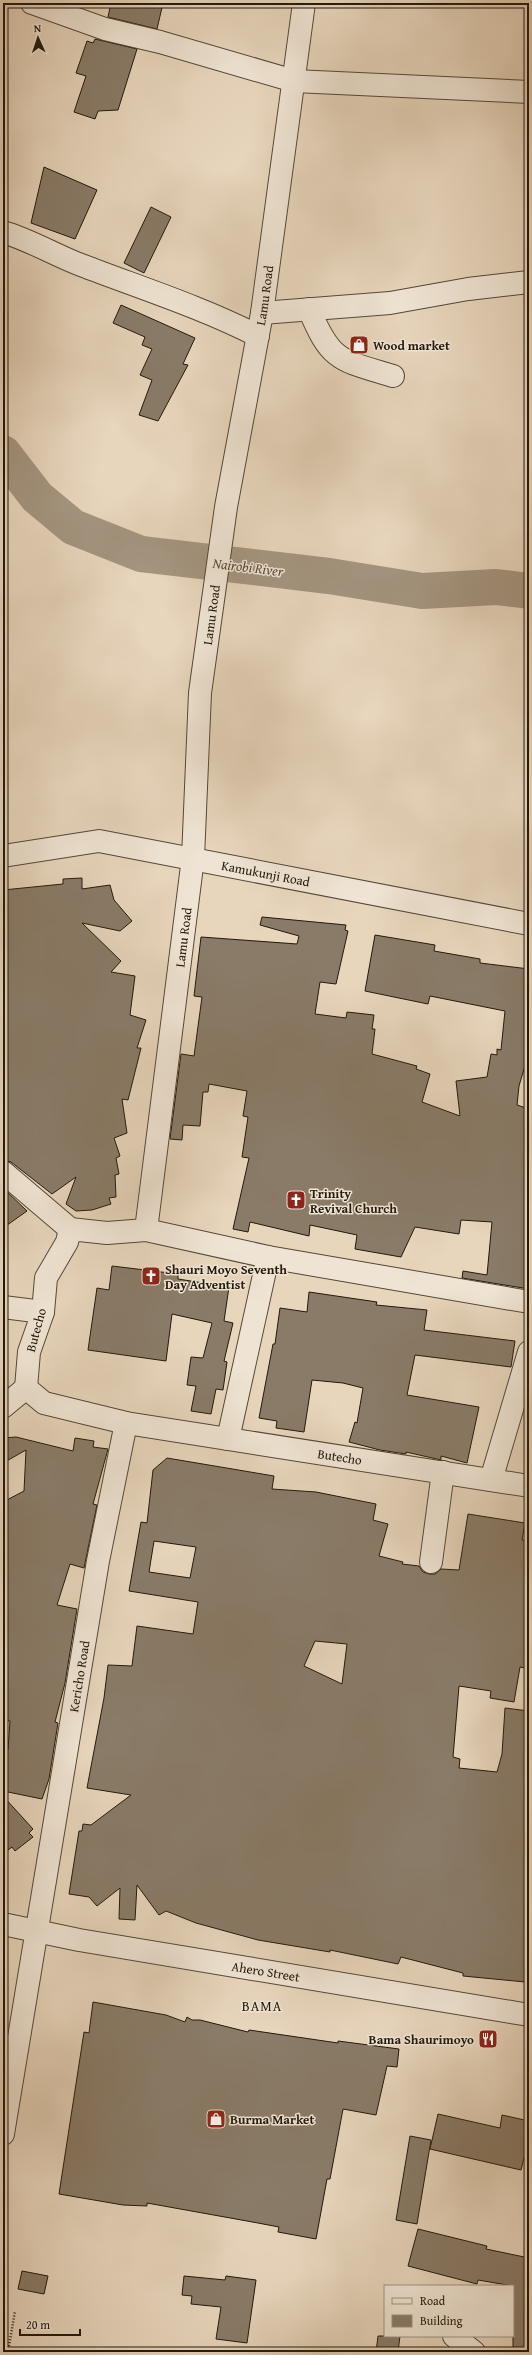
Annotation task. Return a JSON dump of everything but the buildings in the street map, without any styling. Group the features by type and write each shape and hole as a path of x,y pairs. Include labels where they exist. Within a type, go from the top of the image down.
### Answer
{"street":[{"path":"32,3 105,29 160,42 294,81 529,92"},
{"name":"Lamu Road","path":"146,1230 193,858 200,693 226,507 262,312 304,3"},
{"path":"3,232 21,238 80,265 218,316 258,336"},
{"path":"262,312 390,302 468,289 529,282"},
{"path":"309,309 319,333 329,348 345,362 393,376"},
{"name":"Kamukunji Road","path":"3,856 24,851 99,841 529,924"},
{"path":"3,1172 70,1228 107,1233 146,1230 268,1258 529,1302"},
{"name":"Butecho","path":"70,1228 66,1242 46,1278 43,1312 29,1352 26,1388 44,1403 126,1424 529,1486"},
{"path":"228,1439 268,1258"},
{"path":"3,1307 43,1312"},
{"path":"491,1480 524,1388 529,1352"},
{"path":"3,1407 26,1388"},
{"name":"Kericho Road","path":"3,2134 38,1931 98,1561 126,1424"},
{"path":"431,1562 443,1472"},
{"name":"Ahero Street","path":"3,1924 79,1940 529,2015"},
{"path":"455,2337 474,2352"}],"path":[{"path":"8,2352 15,2311"}],"waterway":[{"name":"Nairobi River","path":"3,453 37,497 73,527 141,554 329,576 422,591 496,587 529,591"}],"place":[{"name":"Wood market","path":"359,345"},
{"name":"Trinity Revival Church","path":"296,1200"},
{"name":"Shauri Moyo Seventh Day Adventist","path":"151,1276"},
{"name":"Bama Shaurimoyo","path":"488,2039"},
{"name":"Burma Market","path":"216,2119"}],"district":[{"name":"BAMA","path":"262,2006"}]}
